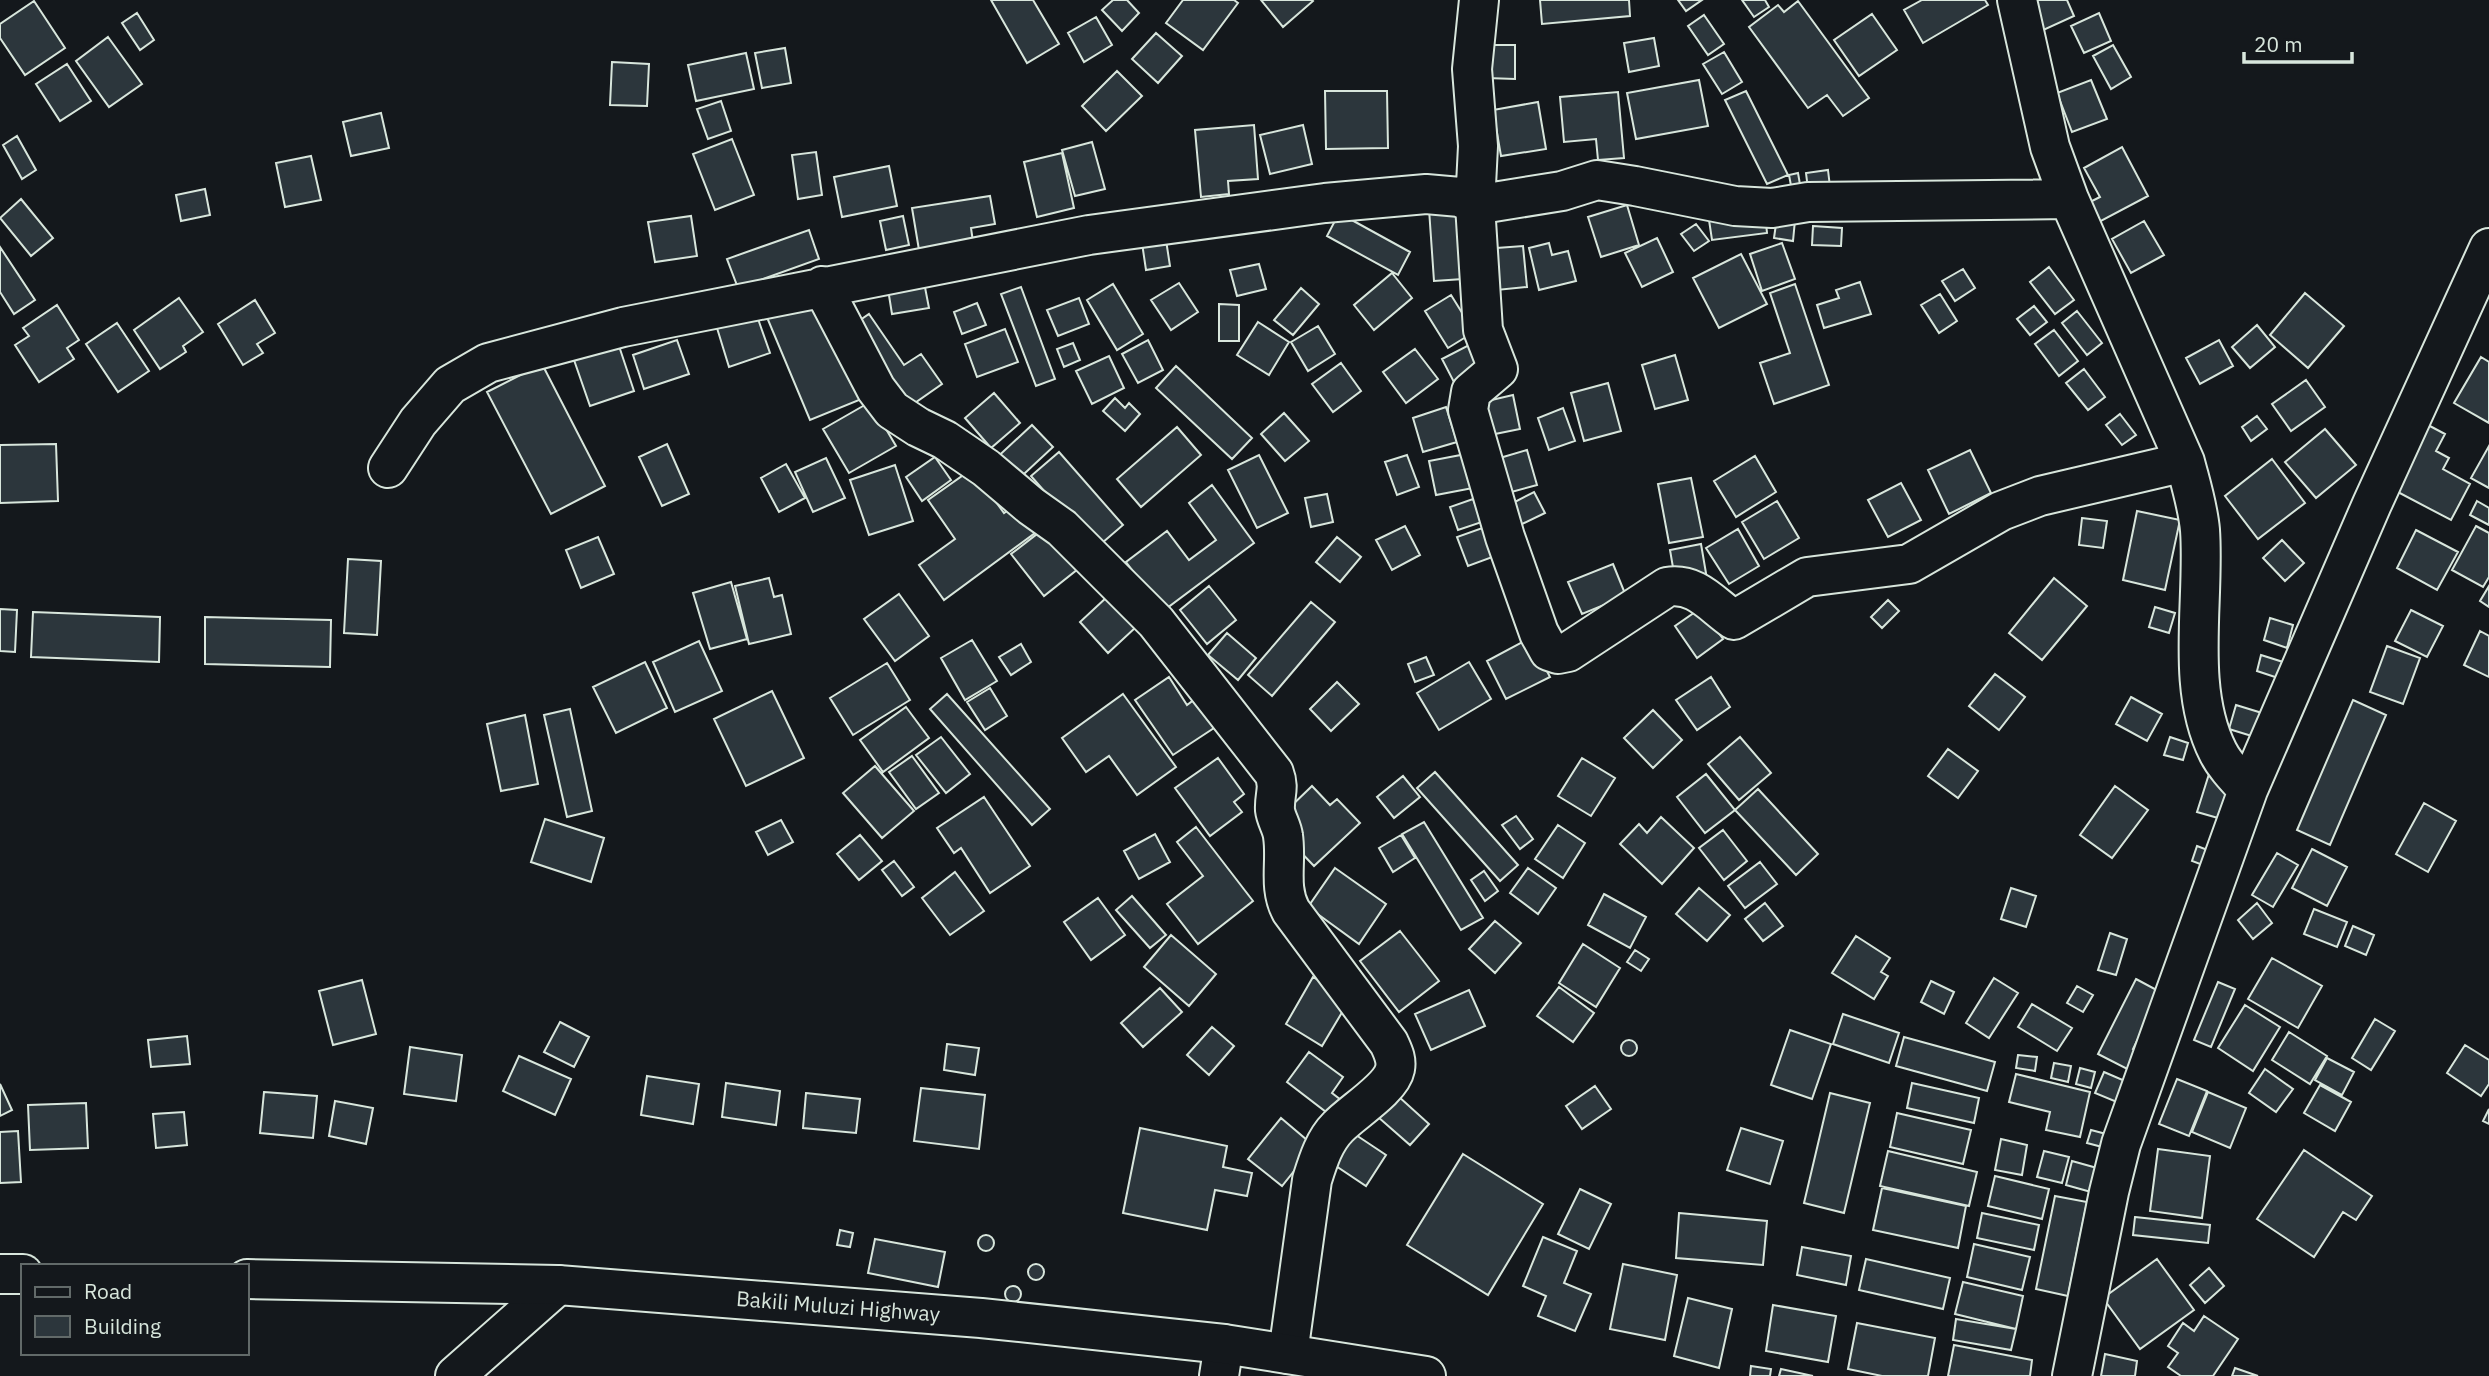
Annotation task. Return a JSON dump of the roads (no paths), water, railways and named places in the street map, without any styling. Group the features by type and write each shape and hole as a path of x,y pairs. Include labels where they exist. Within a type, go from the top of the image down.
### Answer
{"main road":[{"path":"1479,0 1472,69 1478,146 1475,205 1483,330 1497,369 1471,392 1468,410 1505,537 1543,644 1549,651 1558,654 1568,652 1667,587 1677,585 1699,592 1734,620 1807,577 1909,565 2001,511 2030,500 2185,462"},
{"path":"2017,0 2050,147 2069,199 2185,462 2196,499 2200,531 2199,659 2203,701 2210,735 2218,754 2248,790"},
{"path":"388,468 418,422 450,385 488,363 623,327 1089,235 1325,203 1426,194 1460,197 1475,205 1562,191 1598,180 1735,206 1772,208 1808,202 2069,199"},
{"path":"2072,1376 2121,1144 2248,790 2372,504 2489,248"},
{"path":"822,286 876,389 892,410 945,440 986,468 1062,528 1156,622 1275,773 1279,786 1275,812 1284,839 1284,898 1390,1043 1396,1057 1395,1072 1386,1085 1337,1127 1324,1145 1312,1180 1289,1354"},
{"path":"0,1274 21,1274"},
{"name":"Bakili Muluzi Highway","path":"248,1279 558,1285 981,1318 1222,1360 1289,1354 1426,1376"},
{"path":"455,1376 558,1285"}]}
